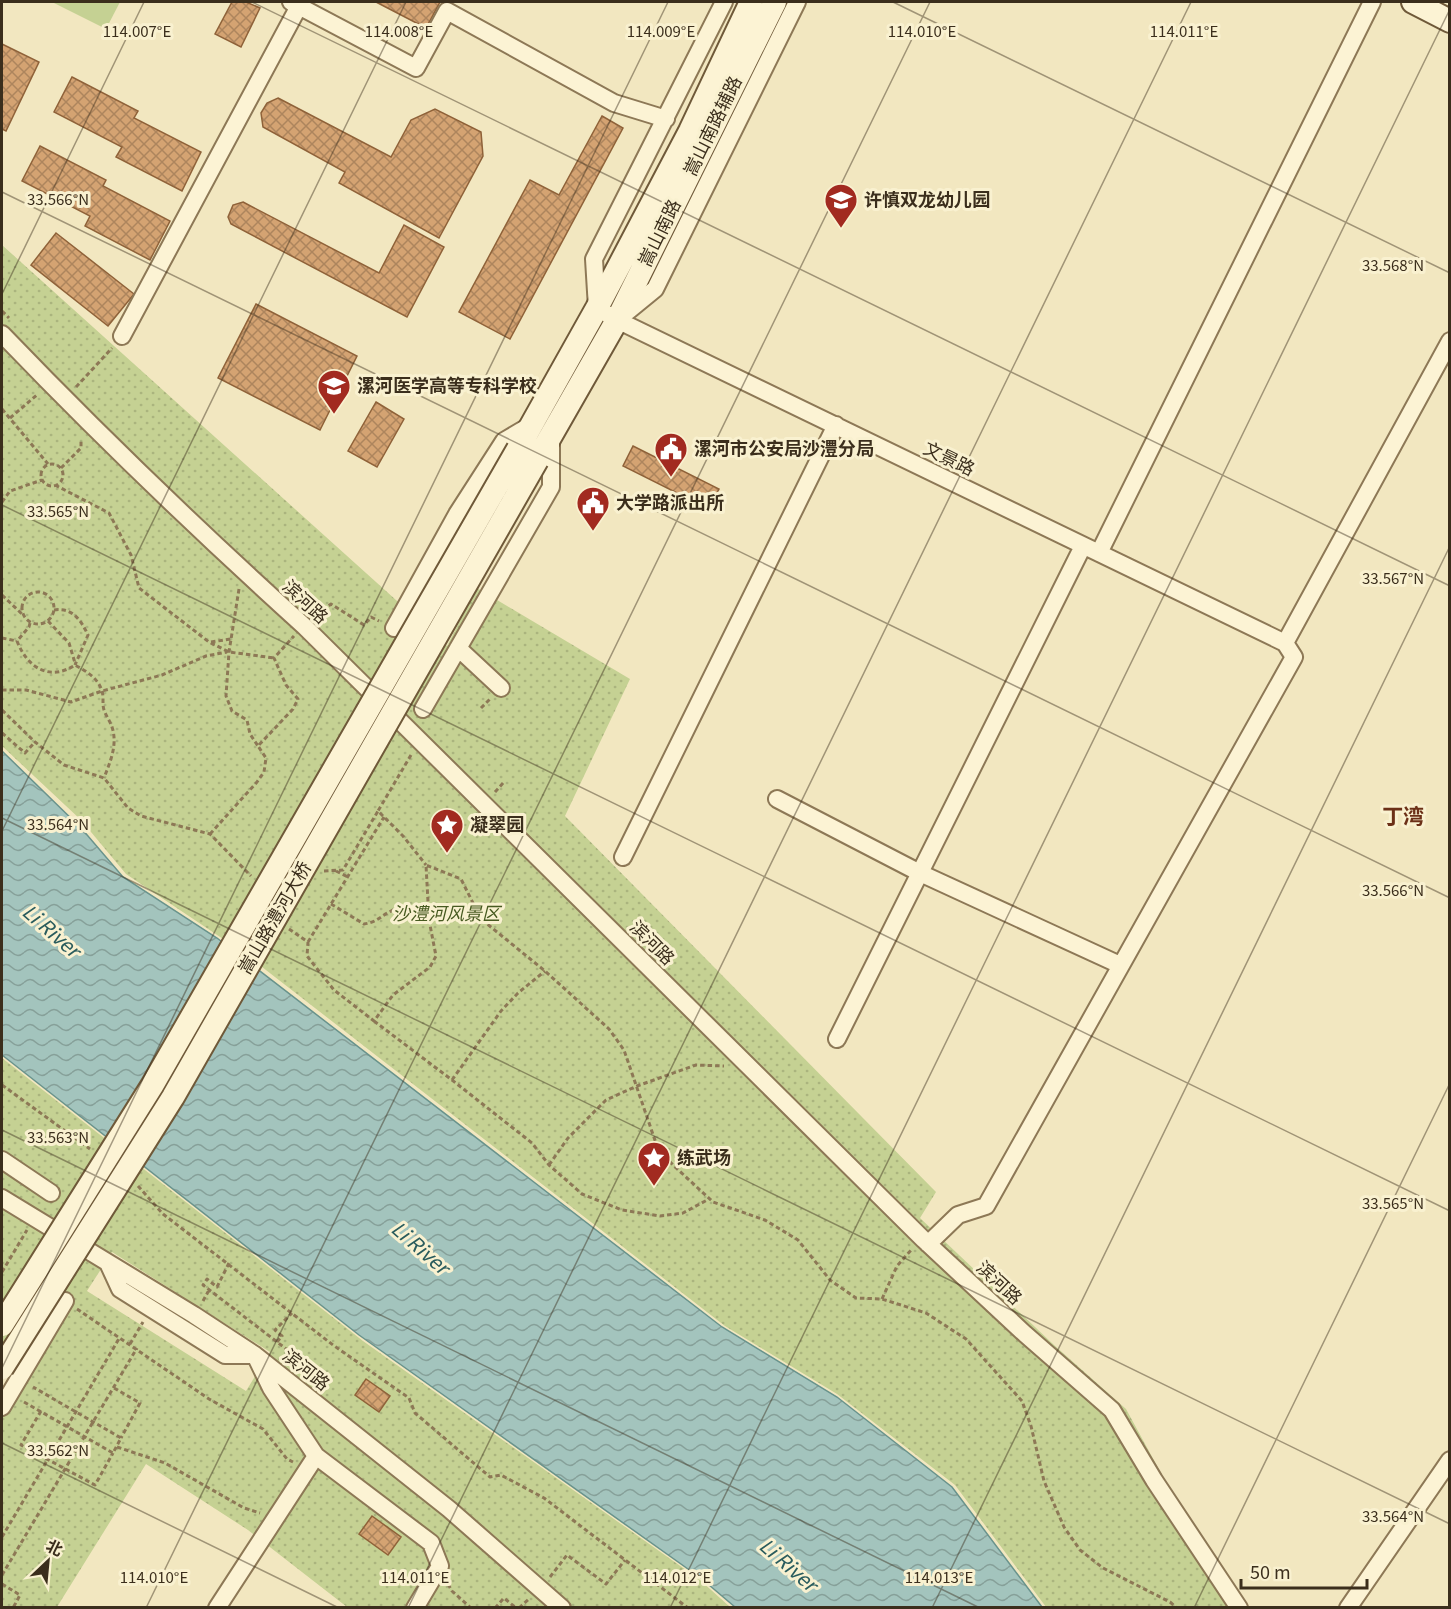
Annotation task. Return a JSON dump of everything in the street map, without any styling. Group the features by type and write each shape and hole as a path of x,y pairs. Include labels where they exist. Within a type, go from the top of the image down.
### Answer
{"main road":[{"name":"嵩山南路","path":"528,455 542,430 597,308 690,131 751,2"},
{"name":"嵩山南路","path":"542,430 617,320 775,2"},
{"path":"1413,2 1449,21"},
{"name":"嵩山路澧河大桥","path":"2,1325 152,1086 528,455"},
{"name":"嵩山路澧河大桥","path":"8,1387 173,1097 528,455"}],"street":[{"path":"597,308 594,259 724,2"},
{"name":"嵩山南路辅路","path":"617,320 655,289 797,2"},
{"path":"1099,553 1372,2"},
{"path":"122,336 295,4 416,68 447,11 614,103 666,119"},
{"name":"文景路","path":"597,308 617,320 1285,643"},
{"name":"滨河路","path":"2,334 81,416 304,626 926,1242 1025,1334 1112,1410 1154,1480 1239,1608"},
{"path":"926,1242 958,1215 986,1206 1294,657 1285,643 1449,341"},
{"path":"623,857 836,425"},
{"path":"394,628 457,514 504,441 542,430 551,487 423,709"},
{"path":"837,1039 1083,546"},
{"path":"458,648 501,688"},
{"path":"777,799 920,873 1120,965"},
{"path":"4,1167 51,1193"},
{"name":"滨河路","path":"2,1198 194,1315 255,1355 449,1509 561,1608"},
{"path":"108,1263 120,1289 151,1309 225,1355 255,1355 312,1462 431,1543 440,1566 415,1608"},
{"path":"8,1387 65,1301"},
{"path":"1348,1608 1449,1460"},
{"path":"217,1608 312,1462"}],"path":[{"path":"65,400 122,336"},
{"path":"10,418 41,392 52,387"},
{"path":"2,409 48,464"},
{"path":"61,468 81,448 81,416"},
{"path":"42,480 42,469 48,464 55,464 61,468 63,478 55,485"},
{"path":"42,480 48,485 55,485 110,513 131,555 139,588 209,642 229,652"},
{"path":"2,502 9,491 42,480"},
{"path":"210,834 264,772 266,758 250,734 246,720 232,711 226,696 229,652 242,570"},
{"path":"2,597 30,623 40,624 48,621 54,610 52,600 43,593 33,593 24,600 23,615"},
{"path":"274,658 304,626 331,604 364,625 371,617 394,628"},
{"path":"17,641 29,663 39,670 49,672 68,670 75,665 88,635 74,614 64,609 54,610"},
{"path":"48,621 69,643 75,665 93,676 102,691 103,707 113,730 114,745 104,778"},
{"path":"17,641 30,623"},
{"path":"2,638 17,641"},
{"path":"209,642 232,639"},
{"path":"2,690 26,690 71,702 162,675 206,656 229,652 274,658"},
{"path":"258,746 293,709 297,699 286,685 274,658"},
{"path":"2,710 35,742 64,765 104,778 128,808 141,816 210,834 246,873 255,879"},
{"path":"2,733 25,753 35,742"},
{"path":"321,871 343,870 420,741"},
{"path":"378,811 403,836 426,865 461,879 481,919 545,971 609,1029 624,1050 658,1149 709,1199 765,1220 798,1240 830,1280 856,1298 882,1299 926,1313 966,1339 1022,1401 1031,1426 1044,1482 1064,1527 1080,1550 1103,1568 1170,1602 1177,1608"},
{"path":"384,817 308,942 307,956 333,990 532,1143 549,1165 582,1194 622,1210 660,1216 683,1213 709,1199"},
{"path":"374,1021 393,995 430,967 436,956 428,909 426,865"},
{"path":"334,870 348,877"},
{"path":"331,904 364,924 376,922 396,909 428,909"},
{"path":"294,919 288,929 308,942"},
{"path":"452,1080 501,1011 518,993 545,971"},
{"path":"549,1165 568,1138 606,1100 637,1086 696,1065 749,1067"},
{"path":"2,1085 96,1154"},
{"path":"130,1180 163,1214 333,1345 409,1398 415,1413 490,1477 501,1475 544,1498 688,1608"},
{"path":"2,1272 34,1218"},
{"path":"882,1299 897,1266 917,1243 926,1242"},
{"path":"229,1263 217,1287 207,1279 203,1285 307,1365"},
{"path":"65,1301 209,1399 263,1429 287,1459 312,1462"},
{"path":"130,1344 151,1309"},
{"path":"277,1342 282,1336 275,1330 292,1312"},
{"path":"2,1537 120,1337"},
{"path":"2,1575 137,1348"},
{"path":"8,1387 41,1411 112,1454"},
{"path":"8,1387 76,1411 121,1438"},
{"path":"41,1411 21,1445 95,1485 140,1403 113,1388"},
{"path":"116,1447 165,1463 244,1508 276,1517"},
{"path":"541,1588 567,1555 606,1584 625,1560"},
{"path":"440,1566 452,1591 471,1608"},
{"path":"2,1584 20,1595 13,1608"},
{"path":"495,1608 504,1598 516,1608"}],"green space":[{"path":"52,2 120,2 106,29"},
{"name":"沙澧河风景区","path":"2,245 447,646 477,588 630,679 565,816 936,1192 920,1218 1054,1345 1126,1409 1234,1607 1046,1607 955,1485 837,1394 725,1326 244,953 126,874 81,820 2,746"},
{"path":"2,1058 363,1341 700,1580 730,1607 347,1607 248,1530 146,1464 57,1607 2,1607 2,1398 13,1379 2,1372","holes":["112,1252 270,1352 246,1391 87,1291"]}],"water":[{"name":"Li River","path":"2,751 82,829 123,877 217,938 722,1327 837,1397 952,1487 1042,1607 735,1607 702,1579 359,1335 2,1055"}],"building":[{"path":"232,2 246,2 260,8 241,47 215,34"},
{"path":"376,2 440,2 426,28"},
{"path":"2,44 39,62 6,131 2,129"},
{"path":"72,77 138,111 134,118 201,152 182,191 116,157 122,147 54,112"},
{"path":"278,98 391,157 411,120 435,109 481,132 483,156 439,238 339,183 345,172 263,127 261,113 267,103"},
{"path":"602,116 623,128 510,339 459,312 530,180 559,195"},
{"path":"40,146 106,180 103,186 170,221 150,260 85,226 90,216 22,181"},
{"path":"243,202 379,273 404,225 444,247 407,317 231,224 228,217 233,205"},
{"path":"56,233 134,294 108,326 31,265"},
{"path":"256,304 357,356 320,430 218,378"},
{"path":"376,402 404,419 377,467 348,451"},
{"name":"漯河市公安局沙澧分局","path":"633,446 719,489 709,509 623,466"},
{"path":"366,1379 390,1396 379,1412 355,1395"},
{"path":"372,1516 401,1537 388,1555 359,1534"}],"place":[{"name":"许慎双龙幼儿园","path":"841,229"},
{"name":"漯河医学高等专科学校","path":"334,415"},
{"name":"漯河市公安局沙澧分局","path":"671,478"},
{"name":"大学路派出所","path":"593,532"},
{"name":"凝翠园","path":"447,854"},
{"name":"练武场","path":"654,1187"}],"district":[{"name":"丁湾","path":"1403,817"}]}
